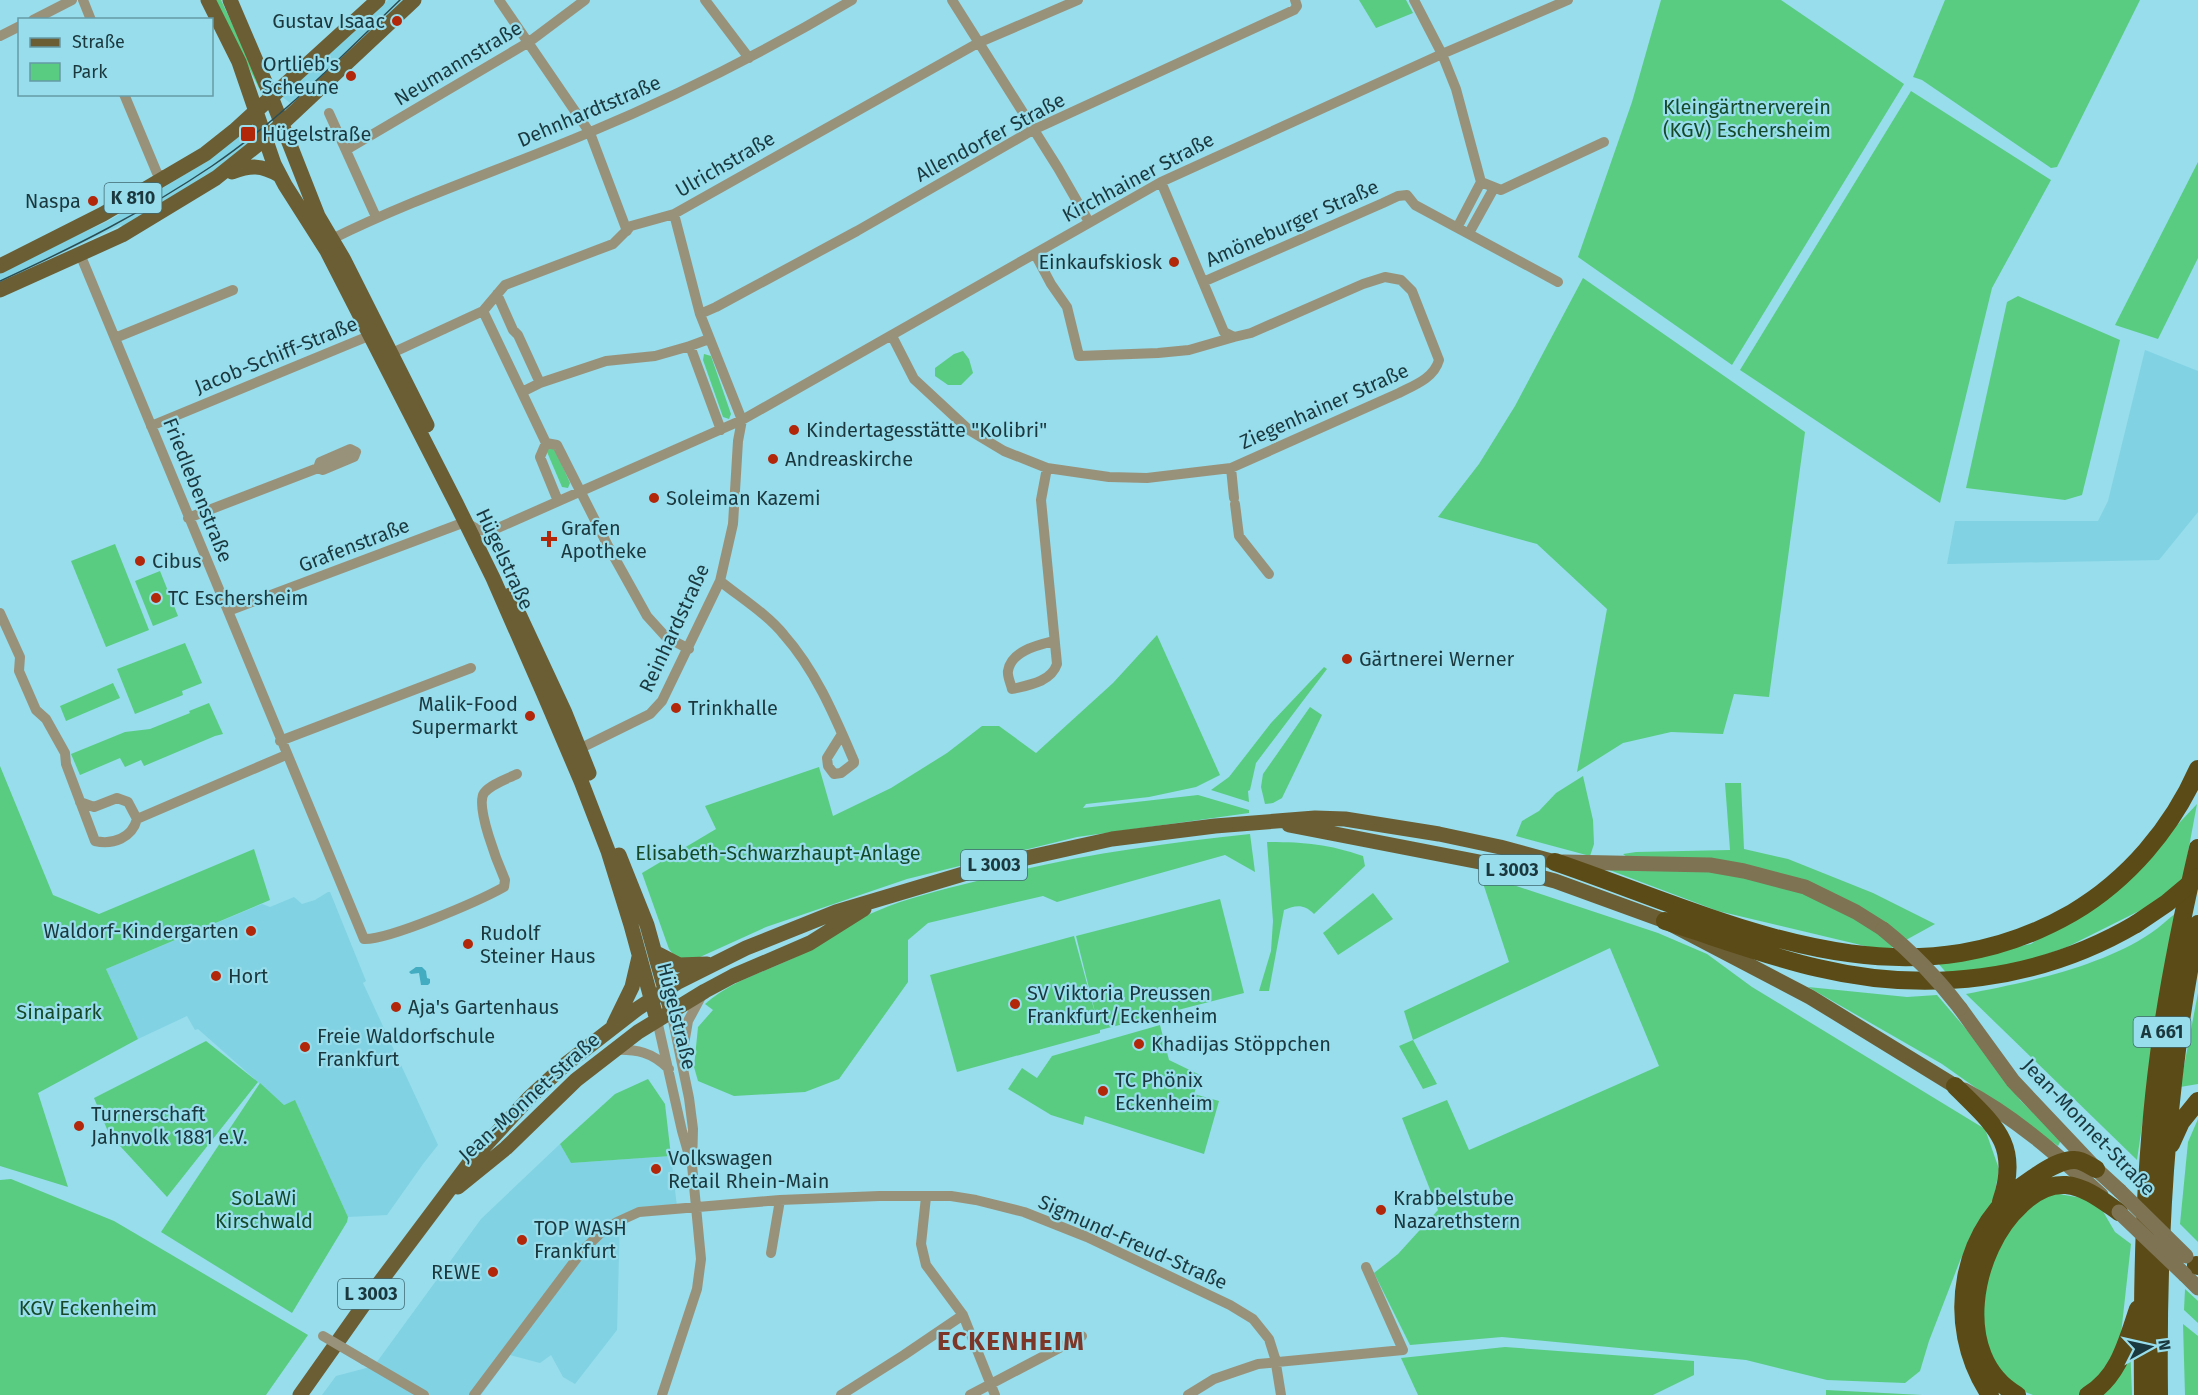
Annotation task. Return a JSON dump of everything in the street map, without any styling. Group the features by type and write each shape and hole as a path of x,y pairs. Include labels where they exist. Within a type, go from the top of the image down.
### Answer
{"highway":[{"path":"1556,862 1744,928 1804,945 1888,957 1915,958 1961,953 2021,938 2056,922 2097,896 2150,847 2179,807 2198,769"},
{"name":"A 661","path":"2143,1395 2143,1293 2150,1147 2158,1056 2174,952 2198,848"},
{"path":"1665,921 1819,969 1885,980 1928,982 1988,977 2025,969 2077,953 2136,924 2198,878"},
{"name":"A 661","path":"2159,1395 2160,1280 2166,1153 2177,1055 2198,924"},
{"path":"1955,1086 1992,1123 2005,1148 2008,1170 2000,1207"},
{"path":"2166,1153 2181,1122 2198,1101"},
{"path":"1990,1395 1970,1355 1963,1325 1964,1282 1972,1253 1982,1232 2000,1207 2015,1191 2030,1180 2066,1162 2076,1160 2096,1169"},
{"path":"2017,1395 2004,1385 1989,1366 1980,1342 1976,1319 1975,1305 1979,1275 1996,1234 2028,1198 2037,1191 2054,1186 2065,1185 2082,1189 2119,1212"},
{"path":"2088,1395 2103,1384 2114,1370 2143,1293"}],"main road":[{"name":"Hügelstraße","path":"208,0 239,62 279,175 375,333 479,533 557,726 582,781 608,851 640,954 657,1020"},
{"name":"Hügelstraße","path":"230,0 271,101 262,126"},
{"name":"K 810","path":"0,290 122,235 216,178 262,126 271,101 378,0"},
{"name":"K 810","path":"0,266 65,235 167,178 210,151 298,108 414,0"},
{"path":"239,62 260,95 286,108 298,108"},
{"name":"Hügelstraße","path":"262,126 332,239 375,333 392,353 534,645 579,749 640,905 656,953 671,1011"},
{"path":"216,178 255,165 279,175"},
{"path":"557,726 579,749"},
{"name":"L 3003","path":"652,999 713,963 828,915 956,875 1071,847 1180,830 1315,818 1366,822 1449,836 1556,862"},
{"name":"L 3003","path":"1274,822 1495,865 1555,881 1665,921 1810,997 1955,1086 1986,1102 2066,1162 2119,1212"},
{"name":"Jean-Monnet-Straße","path":"1556,862 1710,865 1744,871 1805,887 1856,912 1883,929 1910,951 1946,989 2013,1080 2096,1169 2193,1266 2198,1288"},
{"name":"L 3003","path":"671,1011 733,976 810,943 880,900"},
{"path":"656,953 679,965 713,963"},
{"path":"612,1028 632,987 640,954"},
{"name":"Jean-Monnet-Straße","path":"300,1395 377,1286 470,1162 529,1098 566,1064 652,999"},
{"name":"Jean-Monnet-Straße","path":"446,1196 506,1148 559,1095 613,1050 671,1011"},
{"name":"Jean-Monnet-Straße","path":"2119,1212 2193,1266"}],"street":[{"path":"37,18 72,0"},
{"path":"83,0 90,18"},
{"path":"500,0 590,133 627,231"},
{"name":"Neumannstraße","path":"346,150 529,42 585,0"},
{"path":"705,0 748,58"},
{"name":"Dehnhardtstraße","path":"332,239 376,217 590,133 748,58 852,0"},
{"path":"952,0 1058,168 1089,222"},
{"name":"Ulrichstraße","path":"392,353 483,311 505,285 614,244 631,226 674,214 978,44 1078,0"},
{"name":"Allendorfer Straße","path":"700,314 716,308 857,231 1033,130 1294,10 1297,6 1295,0"},
{"path":"1414,0 1442,54 1456,89 1481,182 1458,226"},
{"name":"Kirchhainer Straße","path":"742,420 1161,182 1442,54 1568,0"},
{"path":"0,36 18,27"},
{"path":"125,96 157,173 167,178"},
{"path":"329,113 376,217"},
{"path":"1481,182 1501,190 1604,142"},
{"path":"1161,182 1203,282 1229,334"},
{"path":"1494,188 1469,233 1558,282"},
{"name":"Amöneburger Straße","path":"1203,282 1398,196 1407,195 1415,205 1469,233"},
{"path":"674,214 700,314 742,420"},
{"name":"Friedlebenstraße","path":"80,254 364,939 380,937 432,918 504,887 505,880 482,810 482,798 484,793 493,786 517,774"},
{"name":"Ziegenhainer Straße","path":"892,336 914,378 969,430 1004,451 1047,468 1109,477 1146,478 1231,468 1423,381 1437,369 1440,360 1412,291 1401,280 1385,276 1251,333 1229,334 1179,351 1079,356 1067,307 1051,284 1035,254"},
{"path":"116,338 233,290"},
{"path":"497,294 540,383"},
{"path":"483,311 546,443 540,457 558,501"},
{"name":"Jacob-Schiff-Straße","path":"151,426 375,333"},
{"path":"522,392 540,383 606,361 655,356 709,339"},
{"path":"690,346 721,430"},
{"name":"Grafenstraße","path":"228,611 479,533 580,492 742,420"},
{"name":"Reinhardstraße","path":"579,749 653,712 662,701 689,649 720,581 733,524 738,441 742,420"},
{"path":"546,443 557,445 647,616 666,638 689,649"},
{"path":"188,518 318,468"},
{"path":"1047,468 1041,500 1057,664 1055,670 1041,682 1012,689 1007,672 1013,660 1032,647 1054,641"},
{"name":"Ziegenhainer Straße","path":"1231,468 1239,536 1269,574"},
{"path":"720,581 784,634 821,688 842,734"},
{"path":"0,613 20,657 19,671 36,710 46,719 65,753 66,764 95,841 106,844 131,833 137,819 286,755"},
{"path":"280,741 471,668"},
{"path":"87,820 94,807 117,798 128,802 137,819"},
{"path":"80,802 94,807"},
{"path":"682,1059 688,1021 705,991"},
{"name":"Hügelstraße","path":"662,1395 699,1280 701,1259 692,1165 693,1129 682,1059 671,1011"},
{"name":"Hügelstraße","path":"657,1020 692,1165"},
{"path":"613,1050 642,1051 656,1058 669,1069"},
{"name":"Sigmund-Freud-Straße","path":"474,1395 583,1250 605,1229 639,1212 780,1200 879,1196 951,1196 1024,1212 1087,1237 1230,1305 1253,1319 1269,1339 1281,1395"},
{"path":"926,1197 921,1244 926,1265 963,1315 993,1390"},
{"path":"771,1253 780,1200"},
{"path":"1188,1395 1214,1378 1258,1364 1403,1350 1366,1268"},
{"path":"841,1395 963,1315"},
{"path":"323,1336 424,1395"},
{"path":"970,1395 993,1390 1082,1336"}],"shaded area":[{"path":"388,0 405,0 293,105 281,96"},
{"path":"244,132 253,142 218,169 123,227 121,225 0,283 0,272 110,220 209,160"},
{"path":"2145,350 2198,371 2198,512 2159,560 1947,564 1955,521 2098,521 2108,501"},
{"name":"Freie Waldorfschule Frankfurt","path":"330,892 366,981 363,983 438,1145 387,1215 348,1217 295,1101 284,1105 198,1029 195,1030 187,1016 138,1039 106,969 262,904 270,907 294,897 302,904 315,900"},
{"path":"416,967 422,967 426,971 427,978 430,979 428,985 421,985 419,973 409,972"},
{"path":"560,1144 571,1163 671,1156 677,1207 620,1216 617,1330 575,1384 563,1377 551,1355 540,1363 510,1355 481,1395 322,1395 336,1376 374,1366 481,1219"}],"green space":[{"path":"215,0 221,0 262,87 259,88"},
{"path":"1359,0 1406,0 1413,13 1376,28"},
{"name":"Kleingärtnerverein (KGV) Eschersheim","path":"1661,0 1781,0 1904,84 1732,365 1578,257 1632,102"},
{"path":"1945,0 2140,0 2057,167 2051,168 1922,80 1913,77"},
{"path":"1911,91 2051,180 1992,288 1940,503 1740,370"},
{"path":"2198,162 2198,258 2158,339 2115,325"},
{"path":"1583,278 1805,432 1769,697 1734,694 1723,734 1671,732 1623,743 1577,772 1607,609 1537,544 1438,517 1479,464 1515,406"},
{"path":"2018,296 2120,340 2082,495 2065,500 1966,488 2007,302"},
{"path":"963,351 969,359 973,373 961,385 948,385 935,376 935,368 954,354"},
{"path":"704,354 711,356 731,414 729,419 723,417 703,360"},
{"path":"549,447 555,449 570,483 568,488 562,487 547,452"},
{"path":"115,544 149,630 106,647 71,561"},
{"name":"TC Eschersheim","path":"160,571 178,616 153,626 135,581"},
{"name":"Elisabeth-Schwarzhaupt-Anlage","path":"1157,635 1220,775 1196,787 1149,797 1086,804 1083,808 1198,795 1249,810 1249,813 1077,837 907,879 766,927 700,957 687,960 677,959 669,949 642,873 716,829 705,806 819,767 833,816 891,788 947,753 982,726 999,726 1036,753 1113,683"},
{"path":"185,643 202,683 182,691 183,695 135,714 117,669"},
{"path":"1324,667 1327,669 1256,763 1248,791 1249,802 1211,790 1229,777 1271,723"},
{"path":"113,683 120,698 66,721 60,706"},
{"path":"209,703 223,734 144,766 141,760 125,767 120,758 80,775 71,754 125,732 150,729"},
{"path":"1310,707 1322,715 1282,798 1265,804 1261,787 1263,774"},
{"name":"Sinaipark","path":"0,766 53,895 99,914 254,849 270,900 106,969 138,1039 38,1093 68,1187 0,1166"},
{"path":"1583,776 1593,820 1594,844 1590,856 1516,836 1522,821 1539,811 1556,793"},
{"path":"1725,783 1741,783 1744,849 1788,859 1873,893 1935,924 1886,951 1718,911 1604,868 1642,869 1623,854 1636,852 1730,850"},
{"path":"2197,804 2183,879 2151,905 2067,947 2024,962 1949,976 1937,962 2031,944 2116,890"},
{"path":"1250,834 1255,872 1225,855 1057,902 1043,896 928,923 908,940 908,982 839,1079 805,1092 734,1096 698,1081 694,1067 698,1027 713,1010 705,1004 728,987 806,952 867,915 924,895 1041,865 1145,847"},
{"path":"1267,842 1327,846 1363,856 1365,866 1314,914 1300,906 1284,910 1269,991 1259,991 1271,951 1273,921"},
{"path":"1480,874 1658,933 1707,954 1752,987 1985,1129 1999,1169 1993,1203 1961,1258 1920,1371 1905,1383 1827,1380 1746,1360 1502,1337 1410,1345 1374,1273 1398,1254 1438,1210 1402,1118 1447,1100 1469,1150 1659,1066 1610,948 1413,1040 1404,1011 1509,962"},
{"path":"1373,893 1393,919 1338,955 1323,933"},
{"path":"1220,899 1244,993 1100,1030 1100,1033 957,1072 930,975 1074,936 1098,1024 1076,936"},
{"path":"2176,913 2162,989 2137,1160 1966,994 2037,979 2086,964 2131,945 2151,933"},
{"path":"1808,987 1907,997 1937,995 1984,1050 2020,1100 2061,1140 2058,1146 1942,1064"},
{"path":"2198,993 2198,1084 2180,1087"},
{"name":"TC Phönix Eckenheim","path":"1160,1025 1169,1060 1200,1075 1194,1094 1219,1101 1204,1154 1085,1116 1083,1125 1051,1115 1008,1089 1022,1068 1037,1078 1052,1056"},
{"path":"1413,1040 1437,1084 1423,1089 1399,1046"},
{"path":"206,1041 258,1082 167,1197 109,1134 94,1098"},
{"path":"648,1079 665,1104 671,1156 571,1163 560,1144 615,1094"},
{"name":"SoLaWi Kirschwald","path":"260,1083 284,1105 295,1100 348,1217 292,1313 161,1232"},
{"path":"2198,1119 2198,1242 2180,1224 2188,1142"},
{"name":"KGV Eckenheim","path":"11,1179 114,1221 308,1335 266,1395 0,1395 0,1180"},
{"path":"2053,1193 2082,1198 2101,1208 2115,1232 2131,1244 2121,1334 2111,1362 2098,1382 2079,1395 2033,1395 2017,1389 1989,1360 1981,1312 1986,1270 2018,1214"},
{"path":"2185,1289 2198,1301 2198,1323 2184,1310"},
{"path":"2183,1324 2198,1336 2198,1395 2185,1395"},
{"path":"2130,1345 2132,1395 2100,1395"},
{"path":"1505,1347 1694,1361 1694,1375 1653,1395 1418,1395 1401,1358"},
{"path":"1826,1390 1922,1395 1826,1395"}],"tram line":[{"path":"0,281 108,228 161,199 212,166 286,108 400,0"}],"place":[{"name":"Gustav Isaac","path":"397,21"},
{"name":"Ortlieb's Scheune","path":"351,76"},
{"name":"Hügelstraße","path":"248,134"},
{"name":"Naspa","path":"93,201"},
{"name":"Einkaufskiosk","path":"1174,262"},
{"name":"Kindertagesstätte \"Kolibri\"","path":"794,430"},
{"name":"Andreaskirche","path":"773,459"},
{"name":"Soleiman Kazemi","path":"654,498"},
{"name":"Grafen Apotheke","path":"549,539"},
{"name":"Cibus","path":"140,561"},
{"name":"TC Eschersheim","path":"156,598"},
{"name":"Gärtnerei Werner","path":"1347,659"},
{"name":"Trinkhalle","path":"676,708"},
{"name":"Malik-Food Supermarkt","path":"530,716"},
{"name":"Waldorf-Kindergarten","path":"251,931"},
{"name":"Rudolf Steiner Haus","path":"468,944"},
{"name":"Hort","path":"216,976"},
{"name":"SV Viktoria Preussen Frankfurt/Eckenheim","path":"1015,1004"},
{"name":"Aja's Gartenhaus","path":"396,1007"},
{"name":"Khadijas Stöppchen","path":"1139,1044"},
{"name":"Freie Waldorfschule Frankfurt","path":"305,1047"},
{"name":"TC Phönix Eckenheim","path":"1103,1091"},
{"name":"Turnerschaft Jahnvolk 1881 e.V.","path":"79,1126"},
{"name":"Volkswagen Retail Rhein-Main","path":"656,1169"},
{"name":"Krabbelstube Nazarethstern","path":"1381,1210"},
{"name":"TOP WASH Frankfurt","path":"522,1240"},
{"name":"REWE","path":"493,1272"}],"district":[{"name":"ECKENHEIM","path":"1011,1341"}]}
